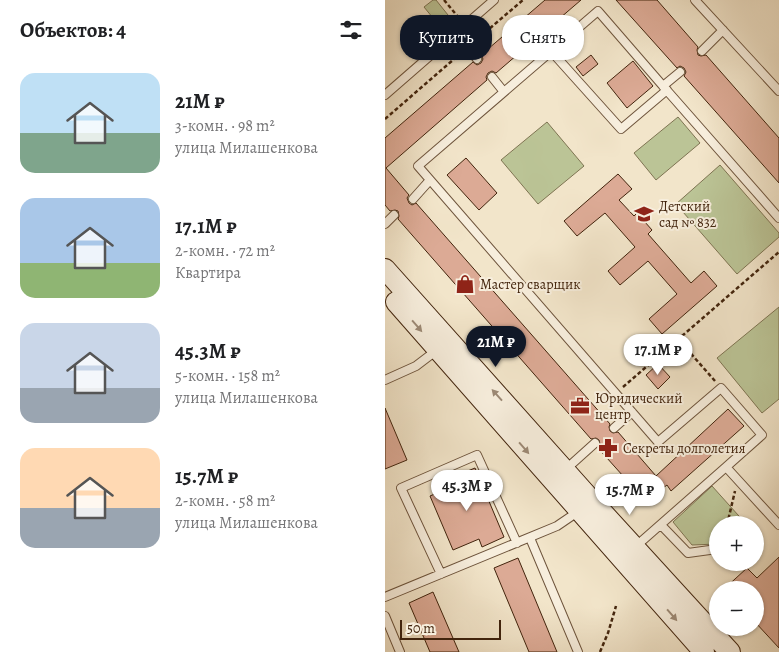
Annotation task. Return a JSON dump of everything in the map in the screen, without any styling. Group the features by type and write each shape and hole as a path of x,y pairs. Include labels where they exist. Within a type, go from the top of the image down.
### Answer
{"main road":[{"path":"385,268 466,361 730,652"},
{"path":"385,289 701,651"}],"lane":[{"path":"477,15 494,0"},
{"path":"695,0 779,92"},
{"path":"584,23 598,11 779,218"},
{"path":"702,50 723,30"},
{"path":"385,95 425,60"},
{"path":"541,60 418,166 658,442 721,388 762,435 635,547"},
{"path":"559,60 621,129 680,72"},
{"path":"492,77 504,92"},
{"path":"413,199 430,180"},
{"path":"385,224 394,215"},
{"path":"385,380 416,366 437,350"},
{"path":"614,428 632,412"},
{"path":"565,470 595,444"},
{"path":"441,574 401,488 477,455 517,543"},
{"path":"726,466 779,525"},
{"path":"385,598 557,526 580,511"},
{"path":"661,525 688,553 709,550"},
{"path":"530,538 578,652"},
{"path":"385,616 401,652"}],"path":[{"path":"444,0 457,15"},
{"path":"492,27 523,0"},
{"path":"385,119 453,60"},
{"path":"616,393 779,252"},
{"path":"678,339 721,388"},
{"path":"729,516 738,480"},
{"path":"600,652 616,606"}],"green space":[{"path":"433,0 436,0 448,15 430,15 424,7"},
{"path":"678,117 700,143 656,180 634,153"},
{"path":"547,122 584,166 538,204 501,160"},
{"path":"720,165 779,233 779,237 737,274 676,204"},
{"path":"779,307 779,399 762,413 717,358"},
{"path":"712,486 739,516 709,516 709,544 692,545 673,522"}],"building":[{"path":"545,0 581,0 564,15 528,15"},
{"path":"616,0 657,0 698,47 698,55 706,55 779,138 779,183 684,76 686,72 684,68 680,66 677,68"},
{"path":"502,37 502,60 511,60 496,73 492,71 488,73 487,80 386,168 409,195 407,198 409,203 412,205 416,203 610,424 610,431 613,433 618,432 656,476 728,409 744,426 671,491 667,485 655,494 641,478 632,486 598,448 599,440 596,438 591,439 398,219 398,211 390,211 385,205 385,138 473,62 477,65 482,60 492,60 492,46"},
{"path":"591,55 598,64 583,76 576,67"},
{"path":"633,61 653,86 627,108 607,83"},
{"path":"466,158 497,193 479,210 447,175"},
{"path":"618,174 632,189 619,200 634,216 637,213 652,230 648,234 691,283 704,271 717,286 662,334 649,319 677,294 648,261 620,285 608,271 635,247 605,213 577,236 564,221"},
{"path":"658,364 670,377 658,389 646,375"},
{"path":"385,408 407,460 385,469"},
{"path":"475,468 504,537 482,547 479,539 453,550 430,496 456,485 453,477"},
{"path":"779,557 779,648 764,632 764,581 733,581 744,571 750,571 757,578"},
{"path":"518,558 557,652 529,652 494,568"},
{"path":"433,592 459,652 430,652 409,603"}],"place":[{"name":"Детский сад № 832","path":"644,214"},
{"name":"Мастер сварщик","path":"465,284"},
{"name":"Юридический центр","path":"580,406"},
{"name":"Секреты долголетия","path":"608,448"}]}
